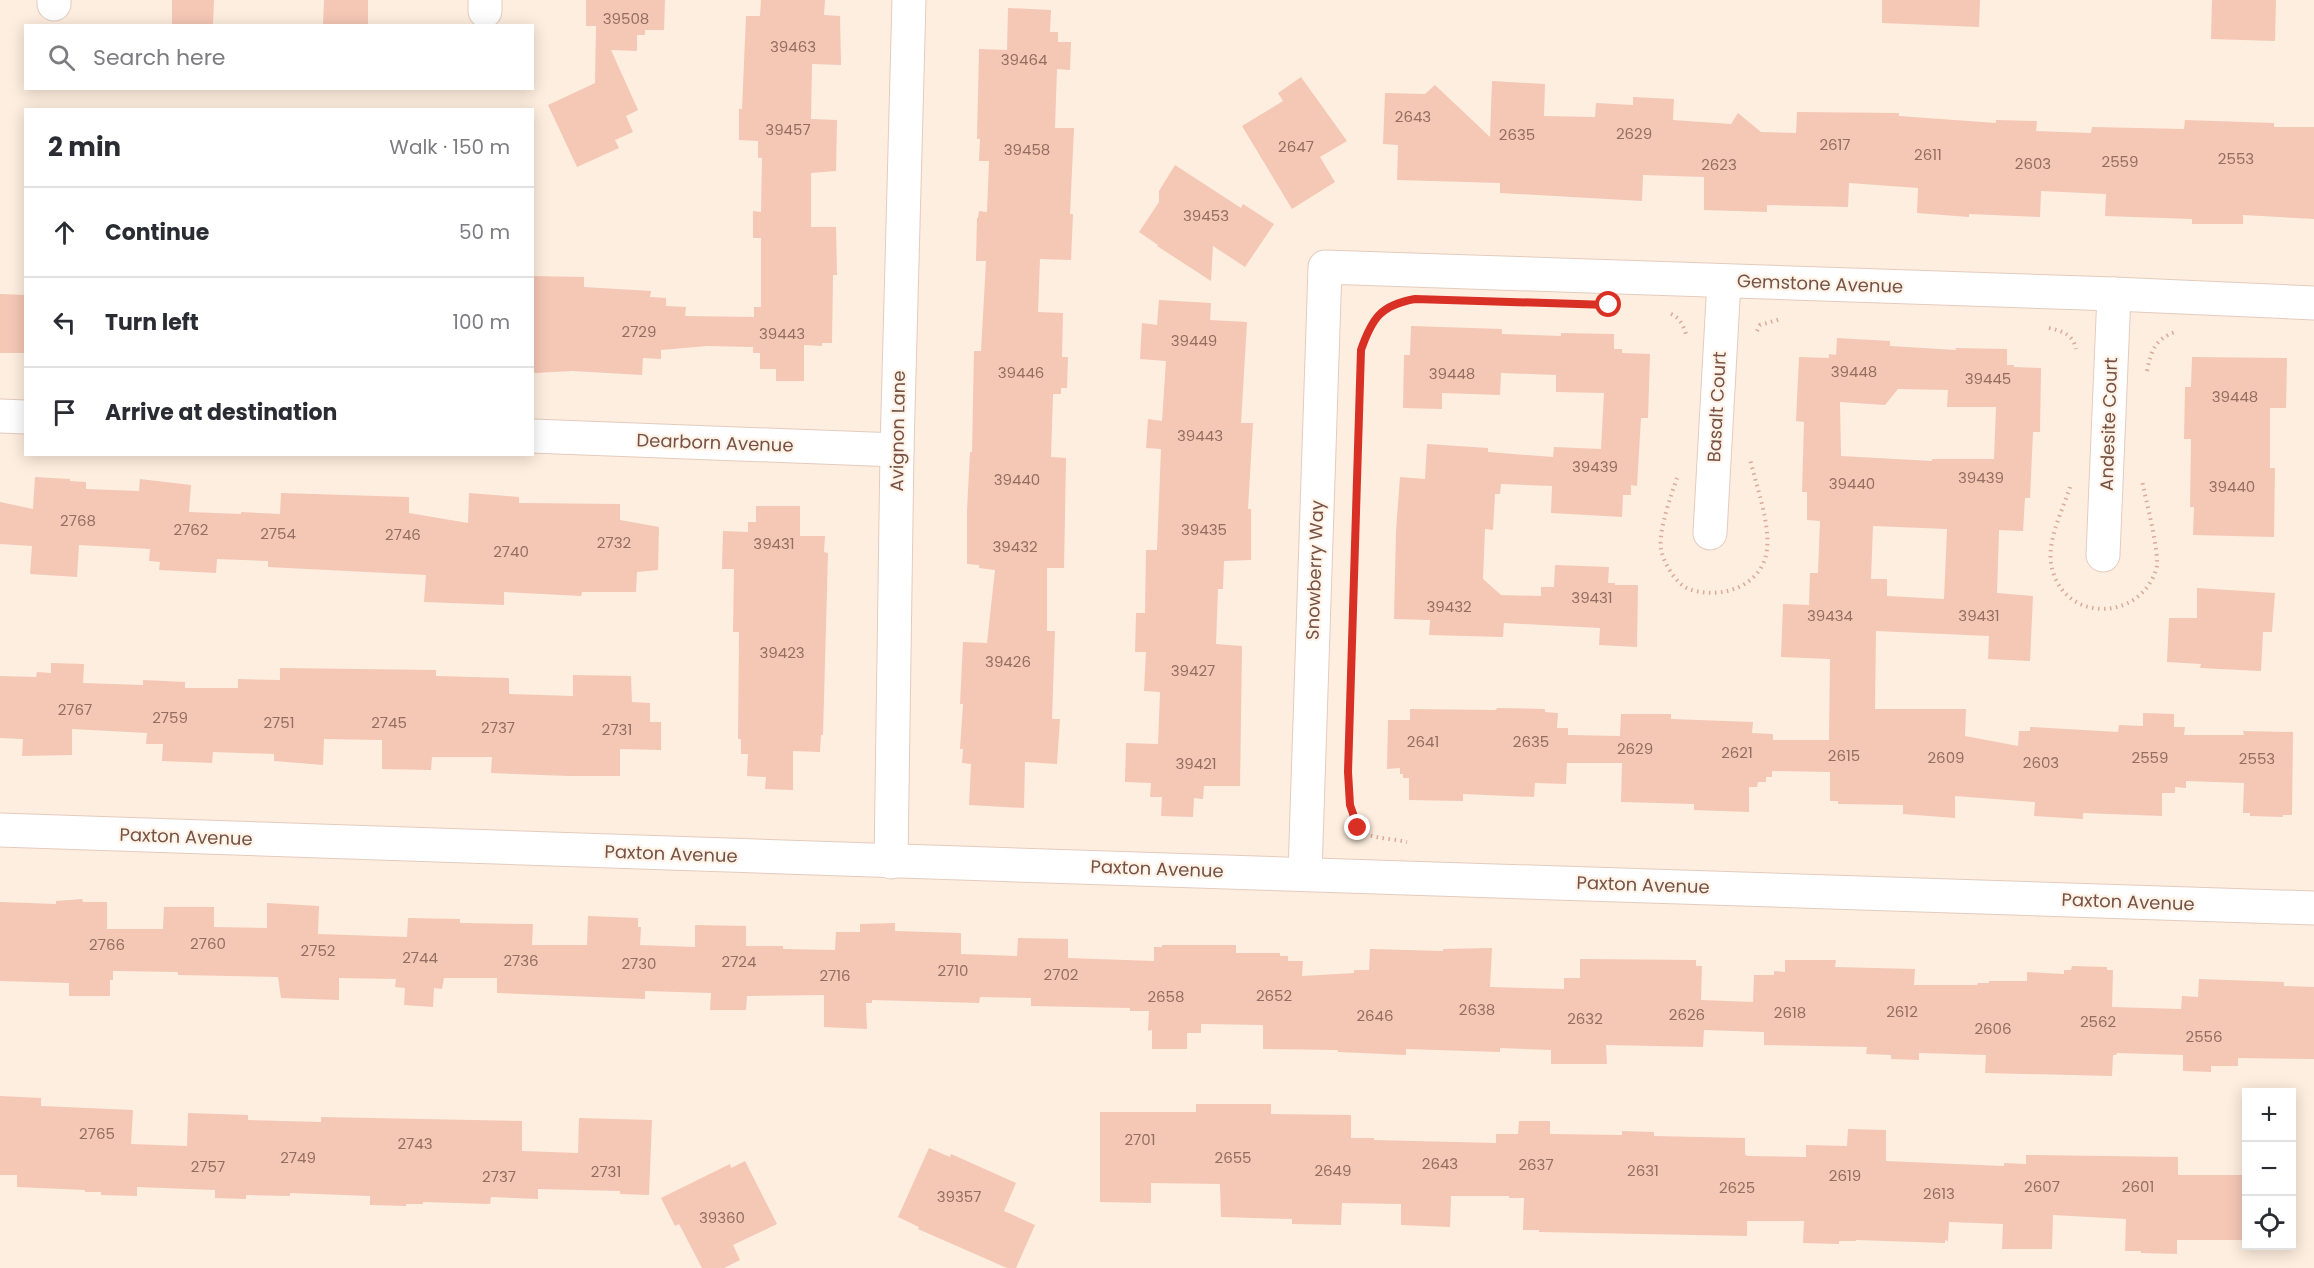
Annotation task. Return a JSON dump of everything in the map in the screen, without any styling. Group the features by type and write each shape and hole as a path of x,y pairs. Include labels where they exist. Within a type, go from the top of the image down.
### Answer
{"street":[{"name":"Avignon Lane","path":"891,862 897,450 909,0"},
{"name":"Gemstone Avenue","path":"1325,267 2314,303"},
{"name":"Snowberry Way","path":"1305,873 1325,267"},
{"name":"Basalt Court","path":"1710,533 1724,281"},
{"name":"Andesite Court","path":"2103,555 2114,294"},
{"path":"0,416 24,417"},
{"name":"Dearborn Avenue","path":"534,436 897,450"},
{"name":"Paxton Avenue","path":"0,830 891,862 1305,873 2314,908"}],"path":[{"path":"1396,303 1382,311 1369,329 1361,350 1348,772 1350,805 1358,828 1367,835 1409,842"},
{"path":"1665,312 1677,317 1683,324 1687,345"},
{"path":"1756,333 1761,325 1787,317"},
{"path":"2042,327 2069,334 2074,341 2076,351"},
{"path":"2145,381 2151,350 2160,339 2182,331"},
{"path":"1677,476 1663,523 1661,552 1670,571 1686,589 1709,593 1734,591 1749,582 1760,568 1767,550 1766,532 1749,456"},
{"path":"2071,481 2053,538 2052,571 2066,595 2086,606 2110,609 2126,606 2137,599 2156,569 2156,549 2140,469"}],"building":[{"path":"172,0 214,0 213,24 172,24"},
{"path":"324,0 368,0 368,24 323,24"},
{"path":"586,0 665,0 664,30 645,30 645,35 637,35 637,51 611,50 638,110 626,116 633,132 615,140 619,148 577,167 548,105 595,83 596,26 586,26"},
{"path":"761,0 825,0 824,15 840,16 841,65 812,64 811,119 837,120 836,171 811,173 811,227 836,227 837,275 833,275 832,343 822,343 822,346 804,345 804,381 776,381 776,369 760,369 760,353 753,353 753,347 707,346 661,350 661,359 643,358 642,375 572,371 535,373 534,276 584,277 584,287 651,291 650,297 666,298 666,306 686,307 685,316 754,317 754,307 761,307 761,238 753,238 753,211 761,212 762,158 758,158 758,141 739,140 746,16 760,16"},
{"path":"1882,0 1980,0 1979,27 1882,23"},
{"path":"2212,0 2276,0 2275,41 2211,39"},
{"path":"1008,8 1051,10 1050,32 1058,32 1058,42 1071,42 1070,70 1057,69 1055,128 1074,128 1070,214 1073,214 1071,260 1040,259 1038,312 1063,313 1062,357 1068,357 1067,388 1061,388 1061,394 1053,394 1051,457 1066,458 1064,568 1047,568 1047,631 1055,631 1052,719 1060,719 1057,764 1025,762 1024,808 969,805 971,764 962,763 963,749 960,749 963,642 987,643 995,570 967,564 974,351 981,351 986,261 976,261 977,218 979,211 987,212 989,161 979,161 980,139 977,139 979,49 1007,50"},
{"path":"1301,77 1347,141 1320,157 1335,182 1292,209 1242,126 1283,101 1278,93"},
{"path":"1492,81 1545,84 1544,116 1595,117 1596,103 1633,105 1633,97 1674,99 1673,120 1731,124 1738,113 1761,132 1796,133 1797,112 1899,113 1899,116 1996,123 1996,120 2037,121 2036,131 2091,133 2092,127 2184,129 2185,120 2274,123 2274,127 2314,127 2314,219 2243,215 2243,224 2192,224 2192,219 2105,216 2106,194 2041,191 2040,217 1969,214 1969,217 1917,213 1918,188 1849,183 1848,207 1767,205 1767,212 1704,210 1704,177 1643,175 1642,201 1500,193 1500,183 1397,180 1398,145 1383,144 1385,93 1425,94 1435,85 1490,137"},
{"path":"1175,165 1241,208 1243,204 1274,224 1245,267 1213,246 1211,281 1139,232 1159,202 1159,191"},
{"path":"0,294 24,295 24,353 0,353"},
{"path":"1159,300 1211,303 1210,320 1247,322 1241,423 1253,423 1248,509 1251,509 1251,560 1224,561 1223,589 1218,589 1216,644 1242,646 1240,786 1204,786 1203,799 1194,798 1193,817 1161,816 1162,797 1150,797 1151,783 1125,782 1126,743 1158,744 1160,692 1144,691 1146,652 1135,652 1136,613 1145,613 1146,550 1157,550 1161,449 1146,448 1148,419 1162,421 1166,361 1140,359 1142,323 1157,325"},
{"path":"1411,326 1502,329 1502,334 1561,336 1561,333 1614,334 1614,349 1622,349 1622,353 1650,354 1648,418 1641,418 1637,486 1631,485 1631,495 1623,495 1622,517 1551,513 1552,486 1501,484 1500,494 1495,494 1493,530 1485,529 1483,579 1501,595 1541,596 1541,587 1554,587 1555,565 1609,567 1608,583 1638,585 1637,647 1599,645 1600,628 1504,623 1503,637 1429,635 1430,620 1394,619 1400,477 1425,479 1427,444 1488,448 1488,452 1553,457 1554,447 1601,449 1604,393 1556,392 1556,375 1501,373 1500,395 1442,393 1442,409 1403,408 1404,355 1410,355"},
{"path":"1837,338 1890,341 1890,346 1956,350 1955,348 2007,349 2007,365 2041,368 2040,432 2033,432 2030,498 2025,498 2023,531 1999,530 1997,593 2033,596 2030,661 1988,659 1989,636 1876,631 1875,709 1966,709 1965,736 2018,746 2019,731 2030,731 2030,727 2118,732 2119,725 2143,726 2143,713 2174,714 2174,727 2185,727 2184,735 2244,735 2243,731 2293,732 2292,815 2250,816 2250,813 2243,813 2244,783 2186,781 2186,788 2175,787 2175,793 2162,793 2162,816 2083,813 2083,819 2034,816 2035,802 1955,796 1955,818 1903,814 1903,805 1838,804 1838,801 1830,801 1830,772 1772,771 1772,777 1766,777 1766,782 1758,782 1757,787 1749,787 1749,812 1694,810 1694,804 1621,802 1622,763 1567,763 1566,784 1535,783 1534,797 1463,794 1463,801 1409,800 1409,778 1403,778 1400,768 1387,769 1388,720 1410,720 1410,709 1545,709 1545,712 1558,713 1557,728 1568,728 1568,735 1620,736 1621,714 1671,714 1671,719 1753,722 1752,733 1773,734 1773,740 1829,740 1830,659 1781,657 1783,604 1809,605 1810,573 1818,573 1820,521 1807,520 1807,492 1802,492 1804,422 1796,421 1799,357 1829,358 1829,354 1836,355","holes":["1898,389 1948,390 1947,407 1996,407 1994,459 1932,459 1932,461 1841,456 1840,402 1885,405","1873,526 1947,529 1944,599 1887,596 1887,579 1871,579"]},
{"path":"2192,357 2287,358 2286,408 2270,408 2270,468 2275,468 2274,537 2193,535 2194,507 2190,507 2191,439 2184,439 2185,387 2191,387"},
{"path":"35,477 86,482 86,489 139,491 140,479 191,485 189,512 280,514 281,493 409,497 409,513 468,523 469,493 519,497 519,503 620,504 620,520 659,527 658,570 637,572 636,592 582,592 581,596 504,592 504,605 424,602 426,575 268,567 268,561 217,559 216,573 159,570 160,562 149,561 150,549 79,545 77,577 30,574 32,546 0,544 0,502 33,509"},
{"path":"756,506 800,506 800,536 825,536 824,552 828,553 823,735 821,735 820,752 793,751 793,790 765,789 766,777 747,776 748,754 741,754 741,739 738,739 739,632 733,632 734,569 722,569 723,531 748,532 748,522 756,522"},
{"path":"2197,588 2275,593 2272,632 2263,632 2261,671 2200,668 2201,664 2167,662 2169,618 2197,618"},
{"path":"51,663 84,664 83,683 143,685 143,680 185,682 185,688 238,688 238,679 280,680 280,668 436,670 436,676 509,678 509,694 573,696 573,675 631,676 632,702 650,703 650,722 661,722 661,750 620,749 620,776 569,776 491,773 492,757 432,757 431,770 382,769 382,740 324,739 323,765 274,761 274,754 213,752 212,763 162,761 163,744 146,744 147,733 72,729 72,755 22,756 23,739 0,738 0,676 36,677 37,672 51,673"},
{"path":"82,899 83,902 107,902 107,929 163,929 164,907 214,907 214,927 267,928 267,903 319,906 318,934 407,937 408,918 460,919 460,923 533,924 532,945 587,945 588,916 638,918 638,927 641,927 640,945 695,947 695,925 746,926 746,946 835,950 836,932 860,932 860,924 895,923 895,931 961,933 961,954 1017,956 1018,938 1068,939 1068,958 1154,961 1154,947 1162,947 1162,945 1236,945 1236,953 1280,953 1280,956 1288,956 1288,961 1303,961 1302,976 1369,970 1370,949 1443,951 1443,949 1492,948 1490,987 1564,989 1564,978 1580,978 1580,959 1696,960 1696,966 1702,966 1701,1000 1753,1002 1754,975 1774,975 1774,971 1785,972 1785,960 1836,960 1835,967 1915,969 1914,985 1977,985 1978,983 1989,983 1989,981 2027,981 2027,972 2064,974 2064,970 2071,970 2072,966 2107,967 2107,970 2113,970 2112,1007 2181,1009 2182,996 2198,997 2199,979 2284,982 2284,986 2314,987 2314,1059 2238,1058 2238,1066 2211,1066 2211,1072 2183,1071 2183,1055 2117,1053 2113,1055 2112,1076 1985,1073 1986,1055 1919,1053 1919,1060 1891,1059 1891,1055 1866,1054 1867,1047 1764,1045 1764,1032 1704,1030 1703,1047 1606,1045 1607,1064 1551,1064 1551,1050 1500,1048 1500,1052 1406,1049 1406,1055 1338,1052 1338,1050 1263,1049 1263,1025 1201,1024 1201,1033 1187,1033 1187,1049 1152,1049 1152,1030 1148,1031 1149,1011 1130,1011 1130,1008 1031,1006 1031,998 980,997 979,1003 872,1000 872,1003 866,1003 867,1029 824,1027 824,995 747,996 746,1010 710,1010 711,993 645,991 645,999 497,993 497,978 444,978 442,989 434,988 433,1007 404,1005 405,988 395,987 396,979 339,978 339,1000 281,998 278,977 113,971 113,980 110,980 110,996 69,996 69,983 0,981 0,902 56,904 56,901"},
{"path":"0,1096 41,1098 41,1106 133,1110 131,1144 187,1146 188,1113 248,1115 248,1120 321,1122 321,1117 522,1121 522,1151 578,1153 579,1118 652,1120 649,1195 620,1194 620,1191 538,1189 538,1199 491,1197 490,1204 423,1202 423,1204 406,1204 406,1206 370,1205 370,1196 290,1193 290,1196 246,1195 246,1199 215,1198 215,1190 137,1187 137,1196 101,1195 101,1192 85,1192 85,1190 17,1187 17,1175 0,1175"},
{"path":"1196,1104 1271,1104 1271,1114 1351,1115 1351,1138 1374,1138 1374,1140 1496,1143 1496,1134 1518,1134 1519,1121 1550,1121 1550,1134 1622,1135 1622,1131 1654,1132 1654,1136 1745,1138 1747,1156 1806,1157 1806,1145 1847,1146 1848,1129 1886,1130 1886,1161 2004,1166 2004,1163 2026,1164 2026,1155 2178,1157 2178,1175 2242,1175 2242,1240 2177,1240 2177,1254 2125,1251 2126,1219 2053,1215 2052,1249 2002,1249 2003,1224 1949,1222 1948,1241 1945,1240 1945,1243 1856,1240 1839,1241 1839,1244 1803,1243 1804,1221 1747,1221 1747,1236 1539,1232 1539,1230 1523,1230 1524,1198 1509,1198 1509,1196 1451,1196 1450,1227 1401,1225 1401,1204 1342,1203 1341,1225 1292,1224 1292,1219 1221,1217 1220,1184 1151,1183 1151,1203 1100,1202 1100,1112 1196,1112"},
{"path":"929,1148 950,1157 951,1154 1016,1183 1004,1211 1035,1225 1016,1268 1007,1268 918,1229 919,1227 898,1217"},
{"path":"745,1161 777,1224 733,1245 740,1260 724,1268 702,1268 679,1224 675,1226 661,1198 730,1164 731,1168"}],"route":[{"path":"1358,828 1350,805 1348,772 1361,350 1369,329 1382,311 1396,303 1415,299 1609,305"}]}
